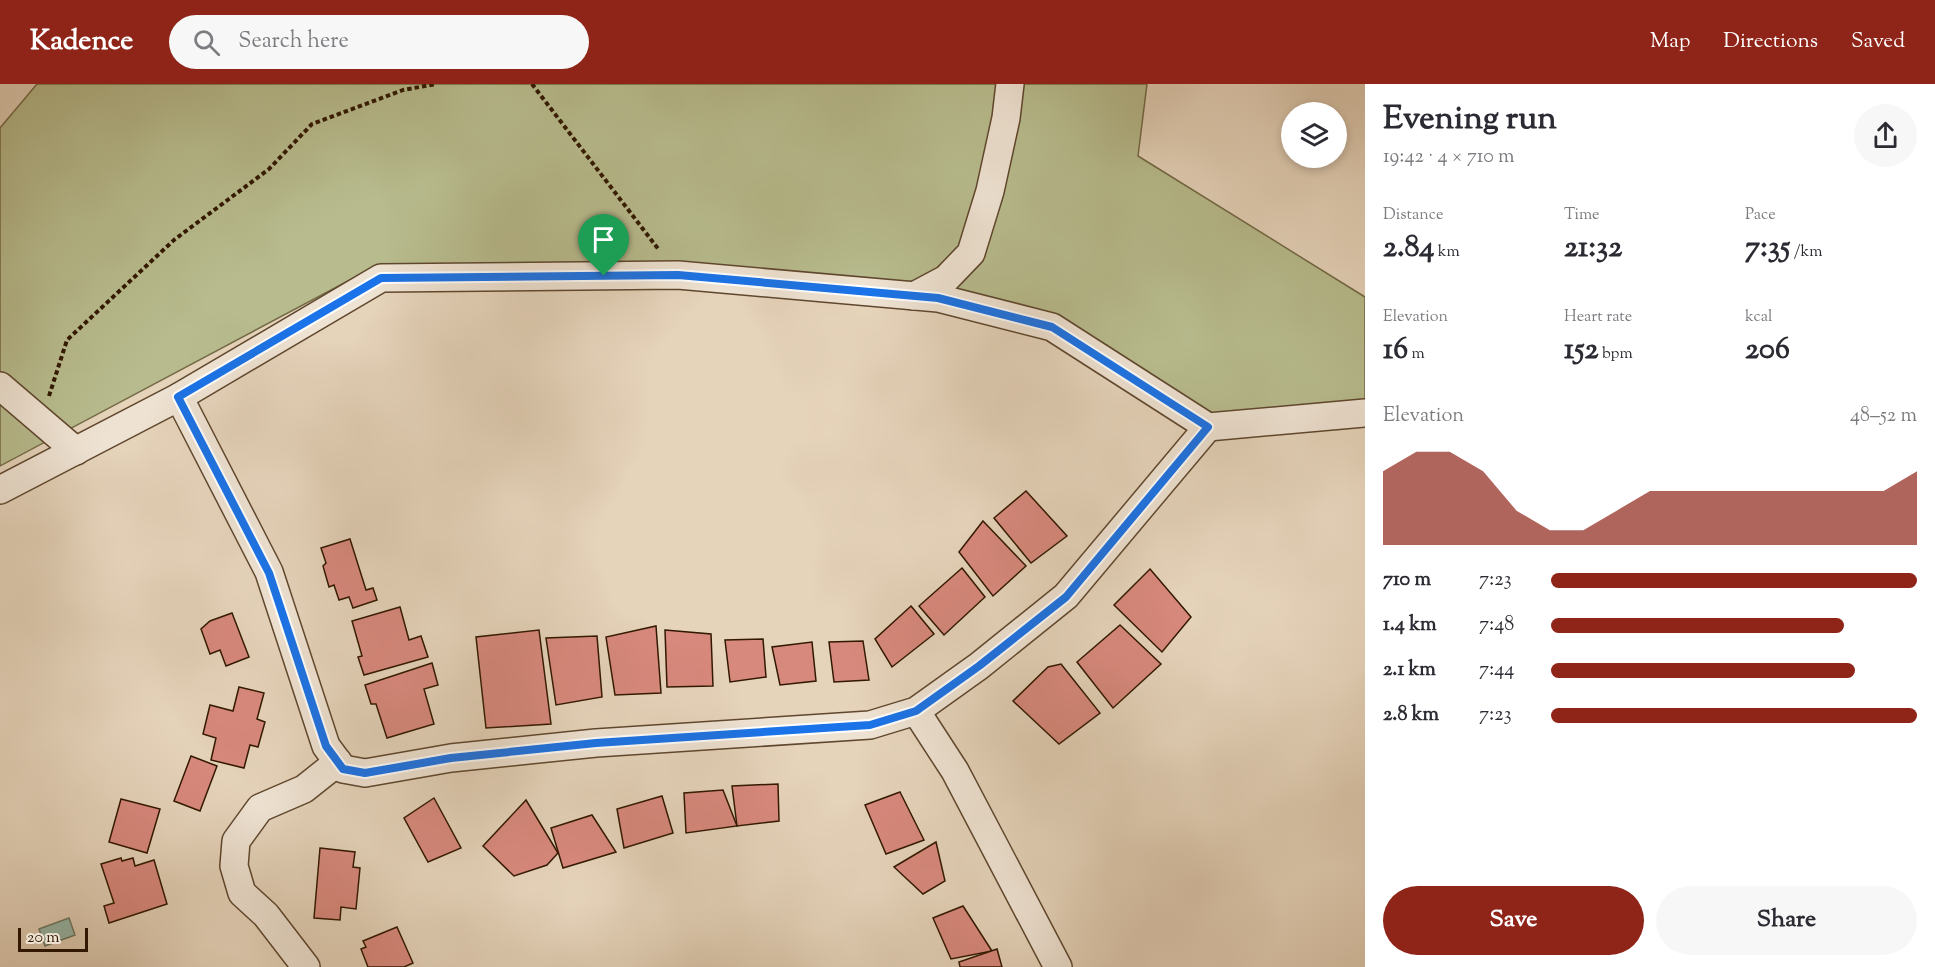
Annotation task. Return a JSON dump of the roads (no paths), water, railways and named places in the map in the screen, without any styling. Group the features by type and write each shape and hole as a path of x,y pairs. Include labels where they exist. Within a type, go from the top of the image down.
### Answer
{"street":[{"path":"914,296 946,279 971,253 997,160 1010,84"},
{"path":"0,490 178,397 381,278 678,275 938,298 1052,327 1208,427 1365,413"},
{"path":"0,386 76,451"},
{"path":"178,397 269,573 326,746 343,769 365,773 451,758 596,743 870,725 916,711 979,666 1066,597 1208,427"},
{"path":"916,711 955,771 1058,967"},
{"path":"306,967 266,915 242,894 234,866 236,841 260,808 304,789 338,762"}]}
